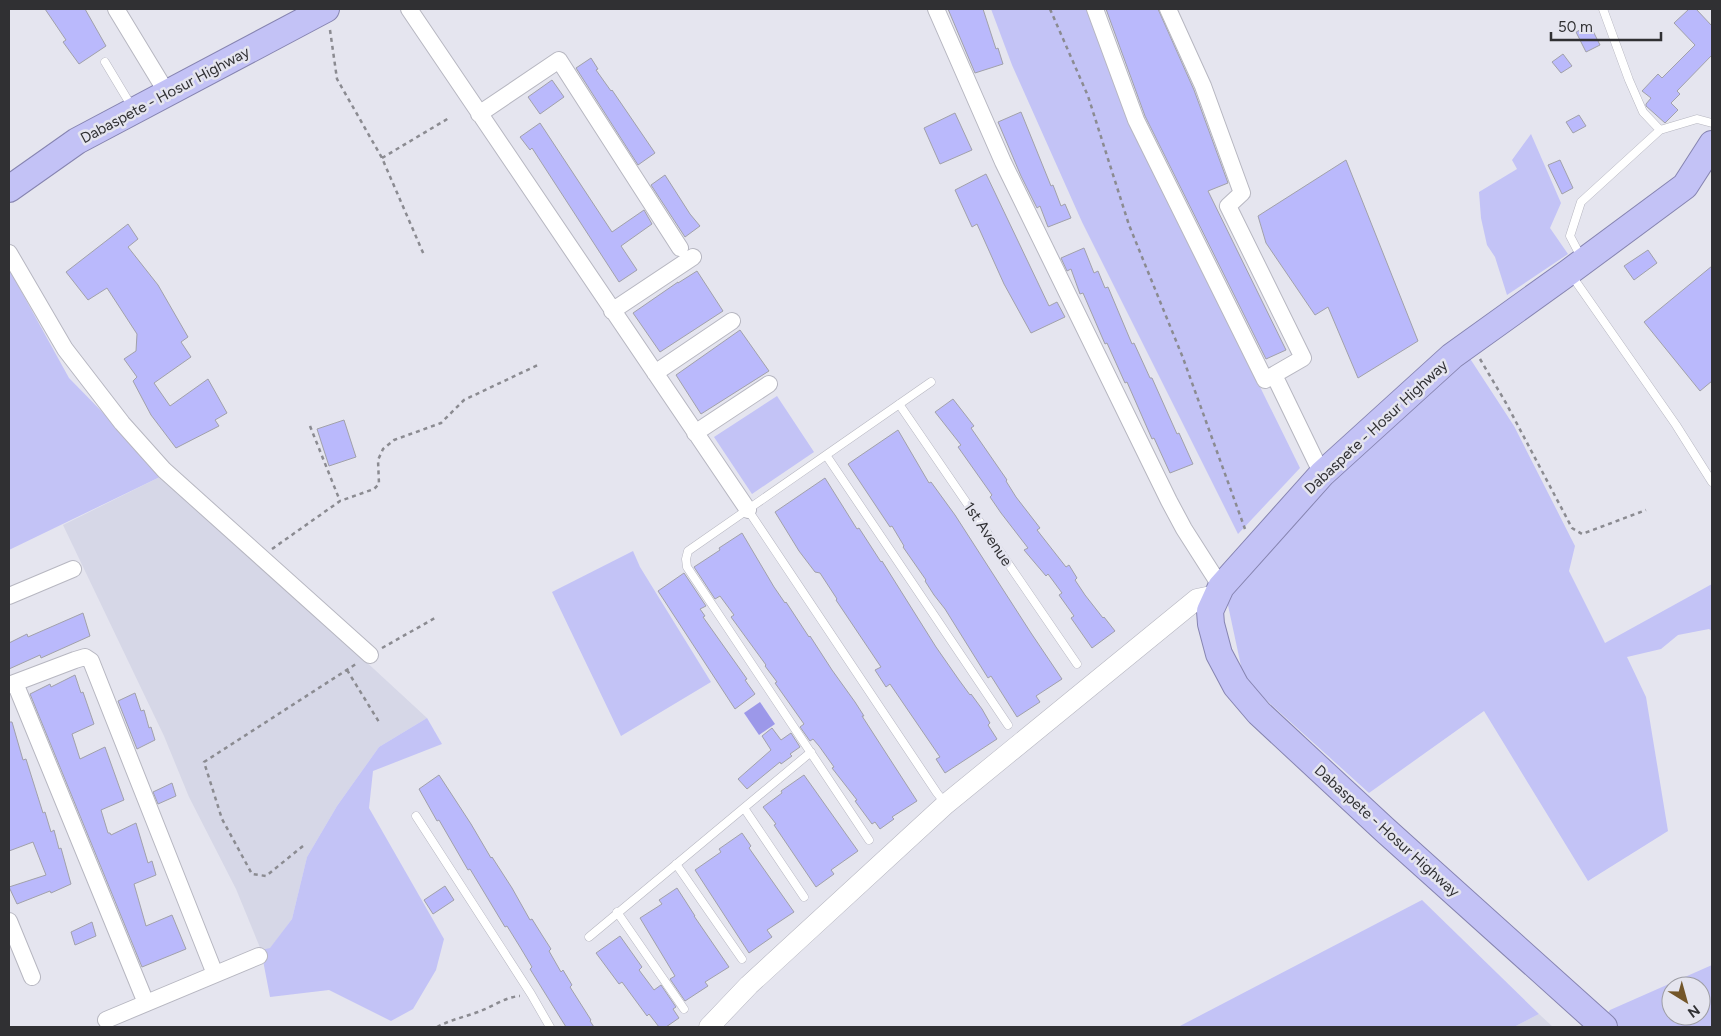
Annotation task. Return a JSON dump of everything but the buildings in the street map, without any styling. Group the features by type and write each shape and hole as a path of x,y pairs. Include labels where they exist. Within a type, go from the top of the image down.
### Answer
{"highway":[{"name":"Dabaspete - Hosur Highway","path":"9,189 78,141 324,10"},
{"name":"Dabaspete - Hosur Highway","path":"1604,1027 1385,830 1259,713 1236,686 1219,654 1211,624 1210,611 1218,591 1322,474 1452,356 1685,186 1712,144"}],"street":[{"path":"116,9 167,93"},
{"path":"409,9 748,510"},
{"path":"709,1027 750,985 946,804 1197,599 1218,591 1169,501 1003,162 936,9"},
{"path":"1095,9 1136,120 1265,380 1303,358 1228,206 1242,193 1203,86 1168,9"},
{"path":"479,114 558,60 687,252 612,311"},
{"path":"9,253 65,349 122,423 164,470 370,655"},
{"path":"655,374 732,321"},
{"path":"1274,375 1322,474"},
{"path":"695,432 769,384"},
{"path":"9,596 73,569"},
{"path":"146,1003 12,684 84,657 91,661 215,974"},
{"path":"9,921 32,977"},
{"path":"106,1020 259,956"}],"lane":[{"path":"1603,9 1643,112 1660,130"},
{"path":"105,62 134,111"},
{"path":"1712,123 1697,119 1660,130 1581,202 1570,236 1576,267 1712,482"},
{"path":"869,840 687,567 686,559 688,551 931,382"},
{"name":"1st Avenue","path":"899,404 1077,664"},
{"path":"826,455 1008,725"},
{"path":"748,510 946,804"},
{"path":"589,937 811,752"},
{"path":"744,808 804,897"},
{"path":"416,816 531,994 550,1027"},
{"path":"676,864 742,959"},
{"path":"618,912 684,1009"}],"path":[{"path":"1050,9 1088,96 1129,225 1183,358 1248,536 1256,548"},
{"path":"324,10 331,32 337,79 382,158 424,255"},
{"path":"382,158 449,118"},
{"path":"1470,343 1506,402 1572,528 1582,534 1646,510"},
{"path":"260,558 340,501 374,489 379,484 378,460 383,449 394,440 441,423 464,400 540,364"},
{"path":"310,426 340,501"},
{"path":"303,846 266,876 252,874 222,819 204,762 370,655 435,618"},
{"path":"347,670 378,722"},
{"path":"437,1027 480,1011 512,996 531,994"}],"shaded area":[{"path":"991,9 1090,9 1131,125 1300,468 1238,534 1082,222 1012,65"},
{"path":"1531,134 1561,203 1550,228 1568,254 1507,295 1495,257 1487,245 1481,218 1479,192 1517,169 1512,160"},
{"path":"9,269 69,378 164,475 9,550"},
{"path":"1469,357 1514,426 1575,546 1569,571 1605,643 1712,584 1712,631 1709,629 1678,635 1661,649 1627,657 1646,697 1668,831 1588,881 1484,711 1369,793 1244,680 1226,596 1342,467"},
{"path":"777,396 814,452 752,494 714,437"},
{"path":"164,475 427,718 379,747 337,806 307,857 292,919 270,949 261,950 236,889 189,797 164,736 63,525"},
{"path":"633,551 640,567 711,682 621,736 552,592"},
{"path":"760,702 775,724 759,735 744,713"},
{"path":"427,718 442,744 373,771 369,808 444,939 436,970 413,1009 391,1021 329,990 270,997 261,950 270,948 292,919 307,857 337,806 379,747"},
{"path":"1422,900 1539,1014 1514,1027 1178,1027"},
{"path":"1712,965 1712,1027 1616,1027 1605,1017 1610,1010 1661,988 1661,1026 1711,1026 1711,976 1687,976"},
{"path":"1539,1014 1553,1027 1514,1027"}]}
